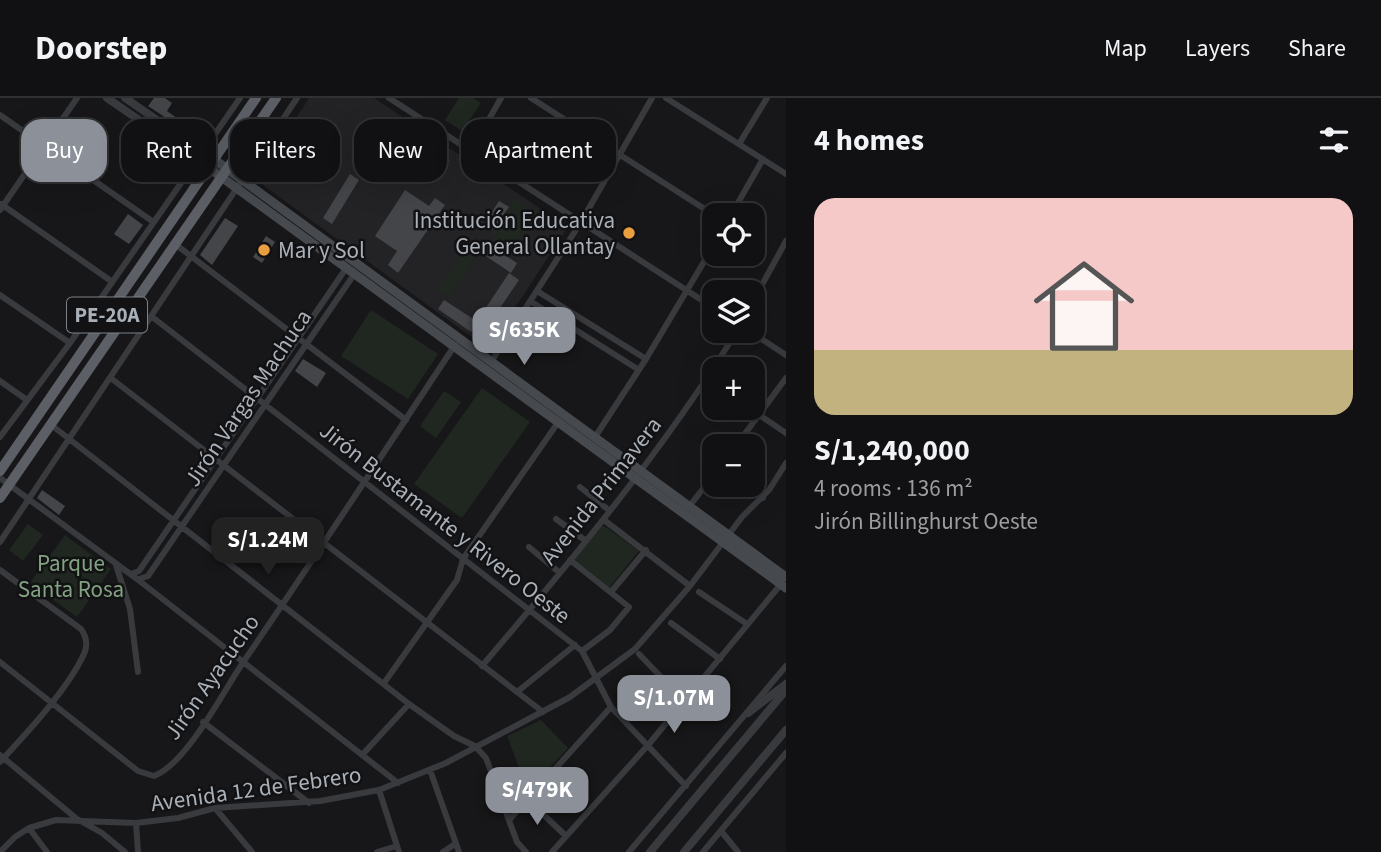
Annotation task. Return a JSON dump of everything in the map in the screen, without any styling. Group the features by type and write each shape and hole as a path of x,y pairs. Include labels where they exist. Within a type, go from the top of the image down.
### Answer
{"highway":[{"name":"PE-20A","path":"216,158 256,98"},
{"name":"PE-20A","path":"0,498 5,481 50,424 276,98"},
{"name":"PE-20A","path":"0,471 200,182"}],"main road":[{"path":"216,167 640,474 784,583"},
{"path":"354,267 455,345 489,365"},
{"path":"562,417 595,436 640,474"}],"street":[{"path":"62,119 76,98"},
{"path":"107,98 141,119"},
{"path":"125,98 152,119"},
{"path":"216,133 240,98"},
{"path":"0,542 297,98"},
{"path":"389,98 461,145"},
{"path":"489,119 501,98"},
{"path":"531,98 702,208"},
{"path":"489,365 581,222 652,98"},
{"path":"666,98 786,174"},
{"path":"739,144 767,98"},
{"path":"0,115 21,129"},
{"path":"738,203 763,159"},
{"path":"21,178 1,206 111,281"},
{"path":"97,182 152,221"},
{"path":"0,437 70,343 181,182"},
{"path":"519,182 702,300"},
{"path":"765,280 786,241"},
{"path":"175,244 406,419"},
{"path":"595,436 702,266"},
{"name":"Jirón Vargas Machuca","path":"130,574 139,571 298,338 354,267"},
{"name":"Jirón Vargas Machuca","path":"137,579 148,576 306,344 354,267"},
{"path":"537,291 646,359"},
{"path":"0,295 70,343"},
{"path":"530,301 639,370"},
{"name":"Jirón Bustamante y Rivero Oeste","path":"151,316 263,406 582,651 593,666 611,707 686,786"},
{"path":"765,341 786,355"},
{"name":"Jirón Ayacucho","path":"52,702 138,771 154,776 170,767 325,545 455,345"},
{"path":"765,408 786,378"},
{"path":"111,379 542,712"},
{"path":"0,381 27,400"},
{"name":"Avenida Primavera","path":"482,666 604,520 702,393"},
{"path":"384,683 457,580 463,559 562,417"},
{"path":"765,418 786,433"},
{"path":"745,434 756,420"},
{"path":"50,424 409,704 454,736 475,746 486,758 517,842 526,852"},
{"name":"Avenida 12 de Febrero","path":"1,850 15,836 48,822 77,819 136,823 178,818 215,808 309,803 379,790 430,770 542,712 596,678 635,649 690,586 742,516 763,498 786,463"},
{"path":"5,481 137,579 398,783"},
{"path":"580,487 610,511"},
{"path":"687,509 702,490"},
{"path":"556,519 586,541"},
{"path":"604,520 690,586"},
{"path":"528,547 560,573"},
{"path":"611,592 646,550"},
{"path":"570,561 628,605 629,611 610,630 582,651"},
{"path":"115,563 130,610 138,672"},
{"path":"0,570 80,629 86,639 84,654 52,702 1,759 77,819 93,826 125,852"},
{"path":"552,852 649,744 784,583"},
{"path":"699,592 747,624"},
{"path":"671,623 720,659"},
{"path":"517,692 575,645"},
{"path":"639,654 684,701"},
{"path":"0,662 52,702"},
{"path":"629,852 786,666"},
{"path":"747,713 786,684"},
{"path":"650,852 786,690"},
{"path":"362,755 409,704"},
{"path":"509,820 611,707"},
{"path":"202,722 309,803"},
{"path":"684,852 786,730"},
{"path":"704,852 786,753"},
{"path":"430,770 459,852"},
{"path":"377,852 398,849 379,790"},
{"path":"527,799 566,836"},
{"path":"215,808 252,852"},
{"path":"136,823 138,852"},
{"path":"29,828 47,852"},
{"path":"721,831 738,852"},
{"path":"443,852 455,844"}],"shaded area":[{"path":"309,98 374,98 406,119 354,119 354,182 447,182 447,147 461,156 461,182 500,182 568,227 488,349 259,182 340,182 340,119 295,119"}],"green space":[{"path":"459,98 473,98 481,103 470,119 461,119 461,130 446,119"},
{"path":"515,199 537,213 514,247 492,233"},
{"path":"465,247 477,255 449,297 437,290"},
{"path":"371,310 438,354 408,399 341,356"},
{"path":"482,388 530,422 462,518 414,484"},
{"path":"444,391 461,402 436,438 420,426"},
{"path":"28,524 43,535 23,561 9,550"},
{"path":"603,525 639,551 609,588 573,560"},
{"name":"Parque Santa Rosa","path":"65,535 111,569 77,617 30,583"},
{"path":"541,720 568,748 528,791 507,736"}],"building":[{"path":"154,98 165,98 172,103 167,111 178,119 168,119 148,106"},
{"path":"350,174 354,177 354,182 358,182 332,224 323,218"},
{"path":"405,190 429,206 435,198 445,205 398,273 388,265 397,251 375,236"},
{"path":"499,201 509,207 493,230 484,224"},
{"path":"128,214 143,225 129,244 114,234"},
{"path":"225,218 238,226 212,265 200,255"},
{"name":"Mar y Sol","path":"266,236 275,242 262,263 253,257"},
{"path":"483,241 517,263 511,273 477,250"},
{"path":"509,273 519,280 487,327 477,321"},
{"path":"444,300 478,322 471,332 438,309"},
{"path":"303,359 326,373 317,387 295,371"},
{"path":"42,490 65,506 59,515 37,498"}],"place":[{"name":"Institución Educativa General Ollantay","path":"629,233"},
{"name":"Mar y Sol","path":"264,250"}]}
